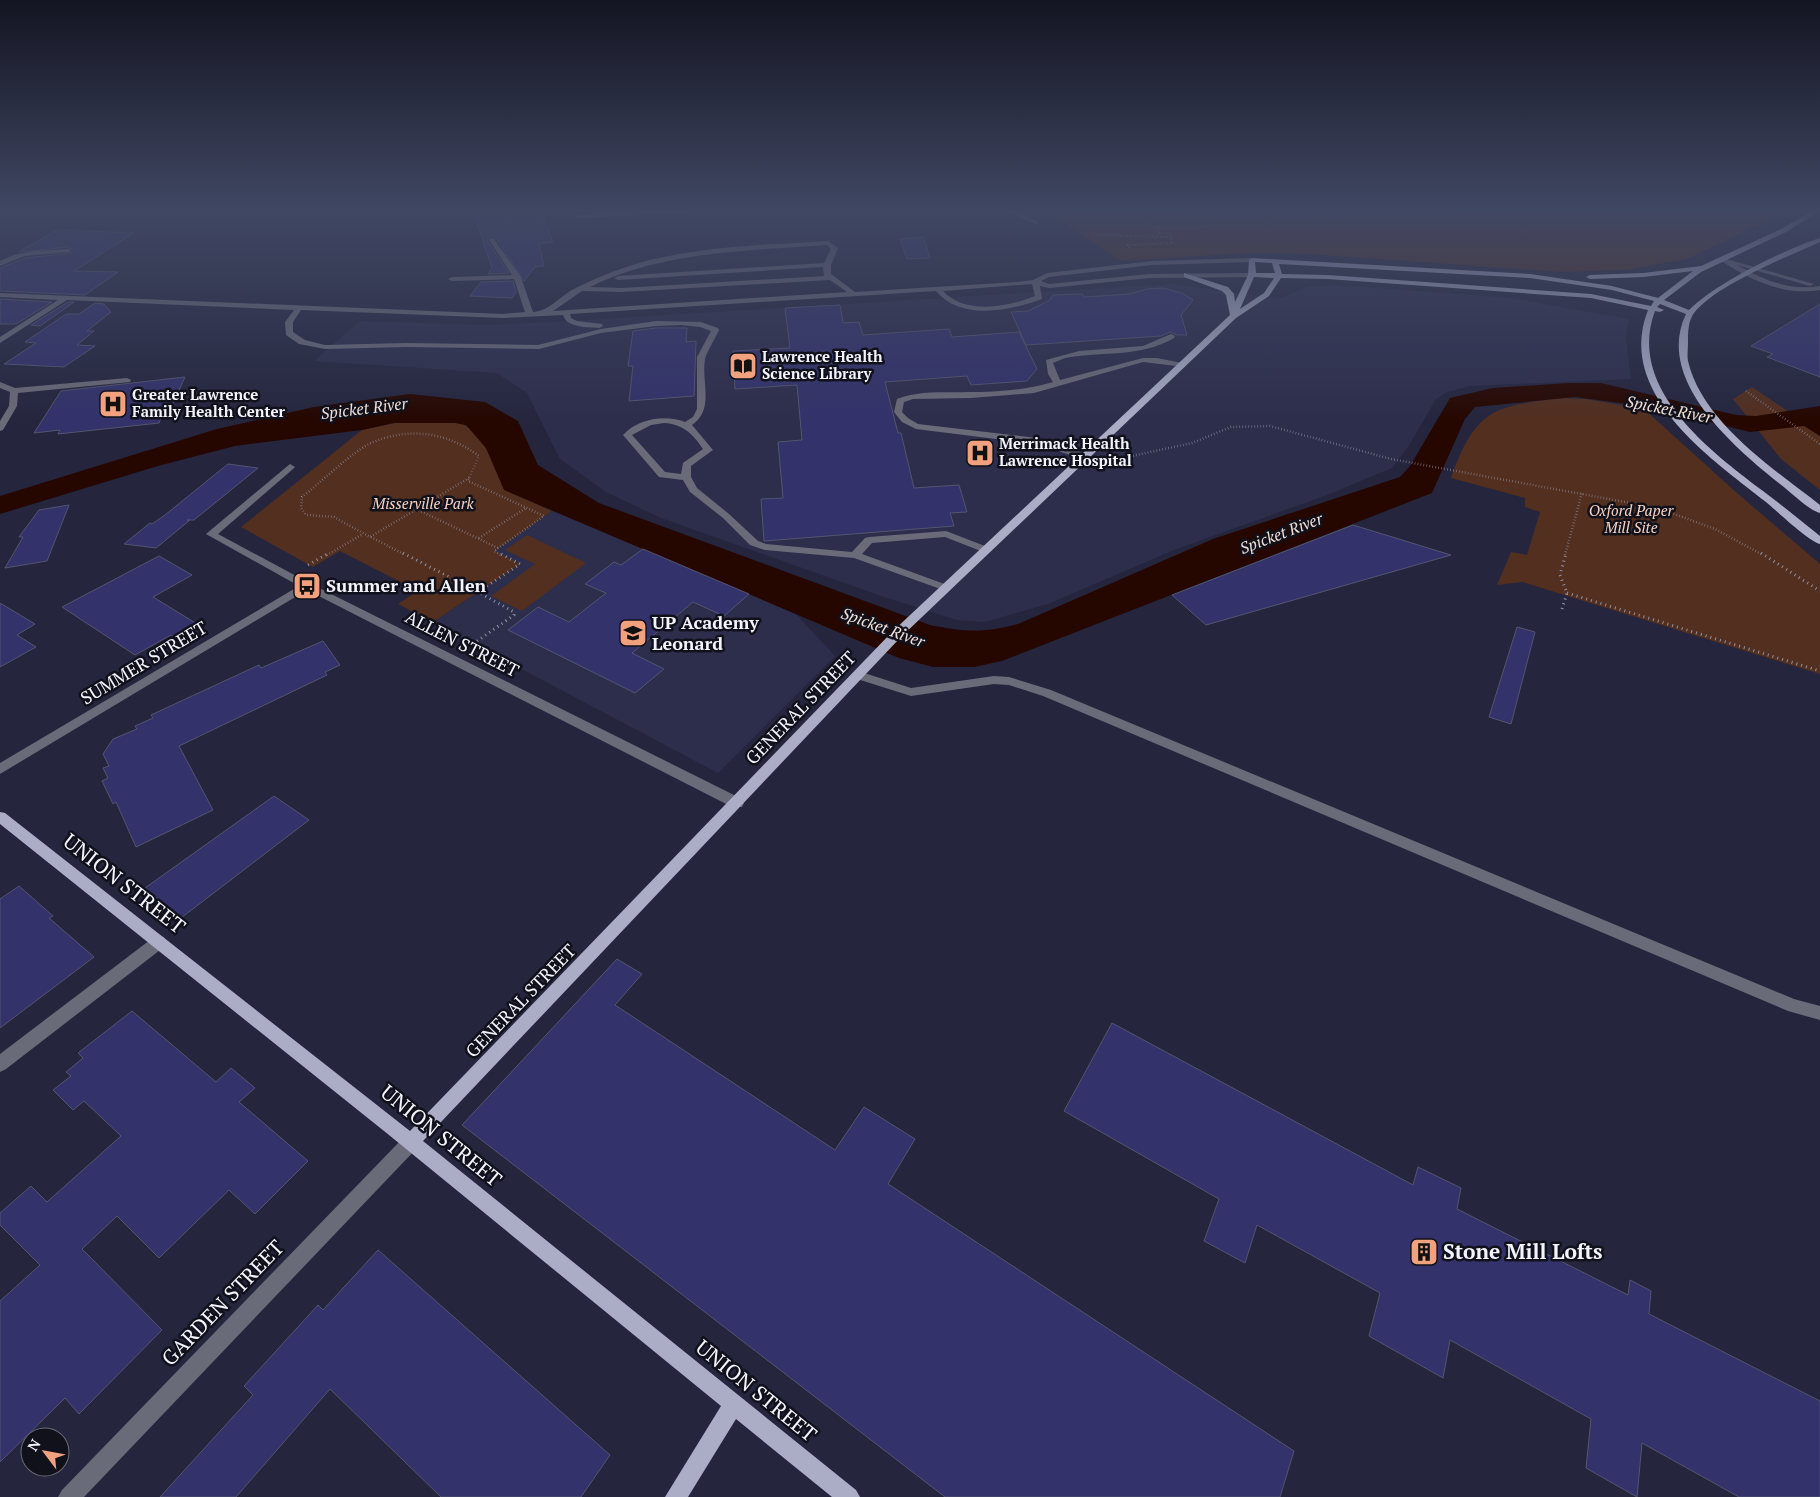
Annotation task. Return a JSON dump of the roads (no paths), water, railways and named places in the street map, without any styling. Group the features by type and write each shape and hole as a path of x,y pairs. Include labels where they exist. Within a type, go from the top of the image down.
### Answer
{"main road":[{"path":"1204,281 1216,285 1230,294 1233,316"},
{"name":"GENERAL STREET","path":"1233,316 1249,281"},
{"name":"GENERAL STREET","path":"411,1142 863,670 928,605 1233,316 1251,307 1275,286 1277,281"},
{"path":"1381,281 1591,296 1652,309 1690,313"},
{"path":"1573,281 1636,292 1661,300 1690,313"},
{"path":"1682,281 1652,309 1644,343 1651,374 1665,402 1680,424 1723,464 1820,541"},
{"path":"1738,281 1706,299 1690,313 1682,344 1683,358 1690,380 1710,411 1731,436 1752,456 1820,510"},
{"name":"UNION STREET","path":"0,817 411,1142 849,1497"},
{"path":"676,1497 734,1404"}],"street":[{"path":"518,281 530,314"},
{"path":"544,314 554,304 599,281"},
{"path":"582,289 622,290 781,281"},
{"path":"835,281 854,295"},
{"path":"0,295 503,316 1035,282 1048,286 1099,281"},
{"path":"1768,281 1810,291 1820,287"},
{"path":"1801,281 1820,287"},
{"path":"938,289 947,299 970,308 1004,306 1030,302 1039,297 1035,282"},
{"path":"0,340 66,298"},
{"path":"299,308 289,322 289,333 302,342 325,347 406,345 539,347 556,340 623,327 708,324 715,330 708,347 701,357 701,409 697,418 687,426"},
{"path":"566,312 568,319 575,323 623,327"},
{"path":"1058,382 1052,374 1049,362 1062,355 1143,347 1162,343 1171,336"},
{"path":"1086,457 1037,440 916,426 905,420 898,412 900,401 912,396 971,395 1034,390 1144,360 1157,360 1182,366"},
{"path":"0,385 14,391 127,380"},
{"path":"0,427 13,406 14,391"},
{"path":"686,477 662,475 627,436 638,426 671,422 687,426 699,436 708,450 686,465 686,477 693,490 726,516 754,544 765,547 855,555 946,588"},
{"name":"ALLEN STREET","path":"290,467 211,534 307,586 737,802"},
{"path":"855,555 869,540 946,534 986,550"},
{"name":"SUMMER STREET","path":"0,769 307,586"},
{"path":"863,670 911,692 994,680 1009,681 1047,694 1793,1006 1820,1013"},
{"path":"0,1064 158,942"},
{"name":"GARDEN STREET","path":"69,1497 411,1142"}],"water":[{"name":"Spicket River","path":"1568,383 1601,383 1736,415 1756,416 1820,406 1820,436 1804,426 1750,432 1649,407 1575,397 1475,407 1465,419 1432,493 1002,661 974,667 933,667 899,658 504,490 486,448 466,425 455,423 394,423 362,430 235,446 158,466 0,514 0,496 217,429 314,407 410,394 485,402 518,421 538,465 599,503 930,625 964,630 984,630 1018,624 1213,539 1400,477 1410,466 1450,398 1493,388"}],"place":[{"name":"Lawrence Health Science Library","path":"743,366"},
{"name":"Greater Lawrence Family Health Center","path":"113,404"},
{"name":"Merrimack Health Lawrence Hospital","path":"980,453"},
{"name":"Summer and Allen","path":"307,586"},
{"name":"UP Academy Leonard","path":"633,633"},
{"name":"Stone Mill Lofts","path":"1424,1252"}],"park label":[{"name":"Misserville Park","path":"423,504"},
{"name":"Oxford Paper Mill Site","path":"1631,520"}]}
